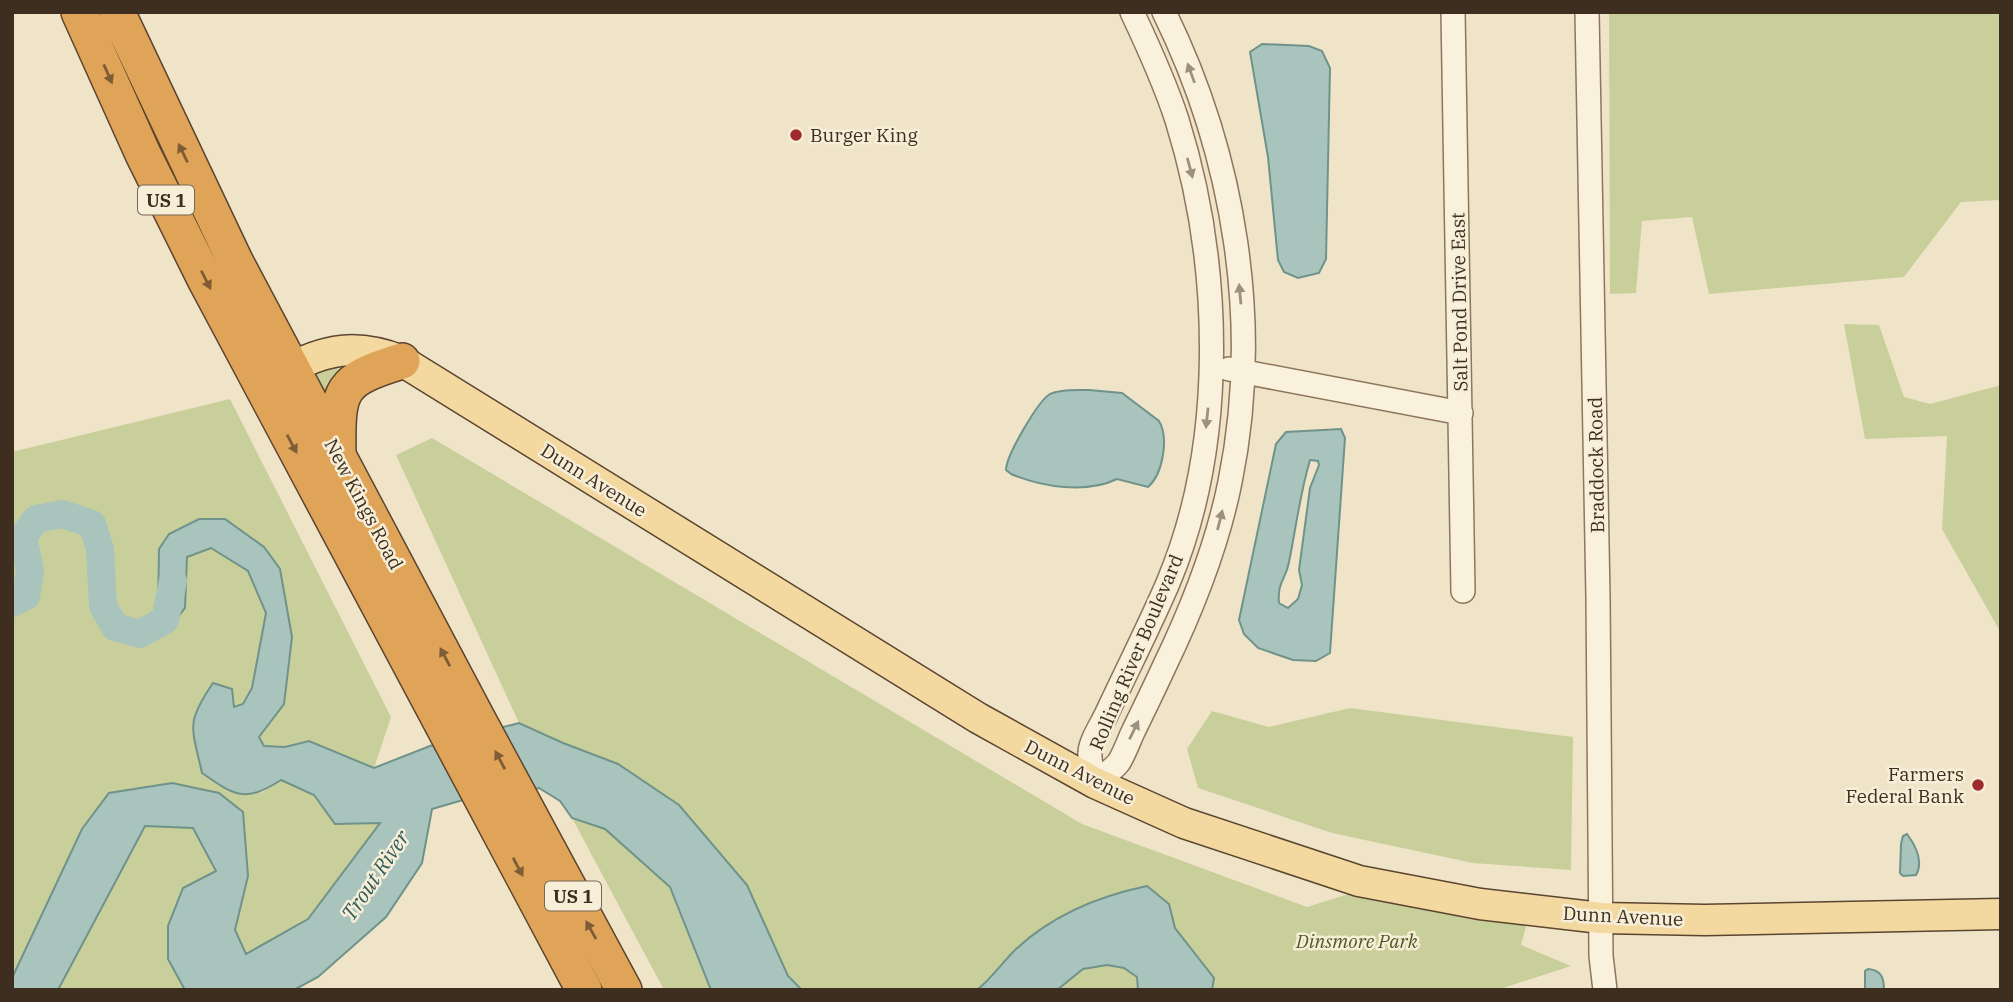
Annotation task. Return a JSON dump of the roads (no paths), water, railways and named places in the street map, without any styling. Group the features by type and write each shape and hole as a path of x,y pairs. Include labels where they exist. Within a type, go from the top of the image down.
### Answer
{"highway":[{"name":"New Kings Road","path":"79,12 143,153 260,383 584,990"},
{"name":"New Kings Road","path":"117,12 235,261 624,990"},
{"path":"338,456 338,413 343,394 356,379 372,370 402,361"}],"main road":[{"name":"Dunn Avenue","path":"260,383 320,354 339,351 382,353 402,361 970,713 1095,783 1184,823 1359,881 1480,904 1601,918 1705,920 2001,914"}],"street":[{"name":"Rolling River Boulevard","path":"1095,783 1090,750 1168,583 1185,535 1204,453 1212,367 1211,298 1193,179 1173,109 1132,12"},
{"name":"Rolling River Boulevard","path":"1095,783 1118,763 1190,614 1215,543 1230,483 1243,371 1242,316 1230,202 1209,122 1184,51 1164,12"},
{"name":"Salt Pond Drive East","path":"1453,12 1463,592"},
{"name":"Braddock Road","path":"1587,12 1597,534 1601,956 1605,990"},
{"path":"1212,367 1461,413"}],"water":[{"path":"1262,44 1309,46 1322,51 1330,68 1326,259 1319,273 1298,278 1284,272 1278,260 1268,157 1250,52"},
{"path":"1089,390 1122,393 1159,421 1164,437 1163,456 1157,474 1148,487 1117,479 1092,486 1064,487 1023,479 1006,470 1031,417 1050,394"},
{"path":"1341,429 1345,438 1330,653 1316,661 1293,660 1258,648 1244,634 1239,620 1276,444 1286,432","holes":["1310,460 1318,461 1310,488 1299,570 1302,585 1298,599 1288,608 1279,603 1280,585 1288,568"]},
{"name":"Trout River","path":"199,519 225,519 264,547 280,569 292,637 284,704 259,737 264,746 285,747 309,741 374,768 430,746 519,723 618,764 679,805 747,885 788,976 802,990 711,990 670,887 605,829 572,818 560,801 539,788 463,800 432,809 422,863 386,917 318,977 294,990 185,990 168,959 168,926 183,888 216,871 193,828 145,826 58,990 12,990 12,978 82,829 109,793 172,783 219,793 243,812 248,876 235,930 246,954 308,919 380,823 335,824 314,795 281,780 258,792 240,794 202,773 193,726 198,708 213,683 232,689 234,707 243,704 252,688 266,613 248,571 211,548 187,557 185,608 171,626 158,612 159,549 169,534"},
{"path":"1907,834 1916,849 1919,864 1916,875 1903,876 1900,873 1901,844 1903,836"},
{"path":"1147,886 1169,904 1175,928 1214,978 1212,990 1138,990 1137,977 1124,968 1107,965 1083,969 1057,990 977,990 1015,950 1060,917 1094,901"},
{"path":"1868,969 1881,975 1884,990 1865,990 1865,971"}],"waterway":[{"path":"12,603 26,596 30,570 23,537 36,519 62,514 92,524 100,549 103,606 115,627 140,634 165,620 173,581"}],"place":[{"name":"Burger King","path":"796,135"},
{"name":"Farmers Federal Bank","path":"1978,785"}],"park label":[{"name":"Dinsmore Park","path":"1357,941"}]}
